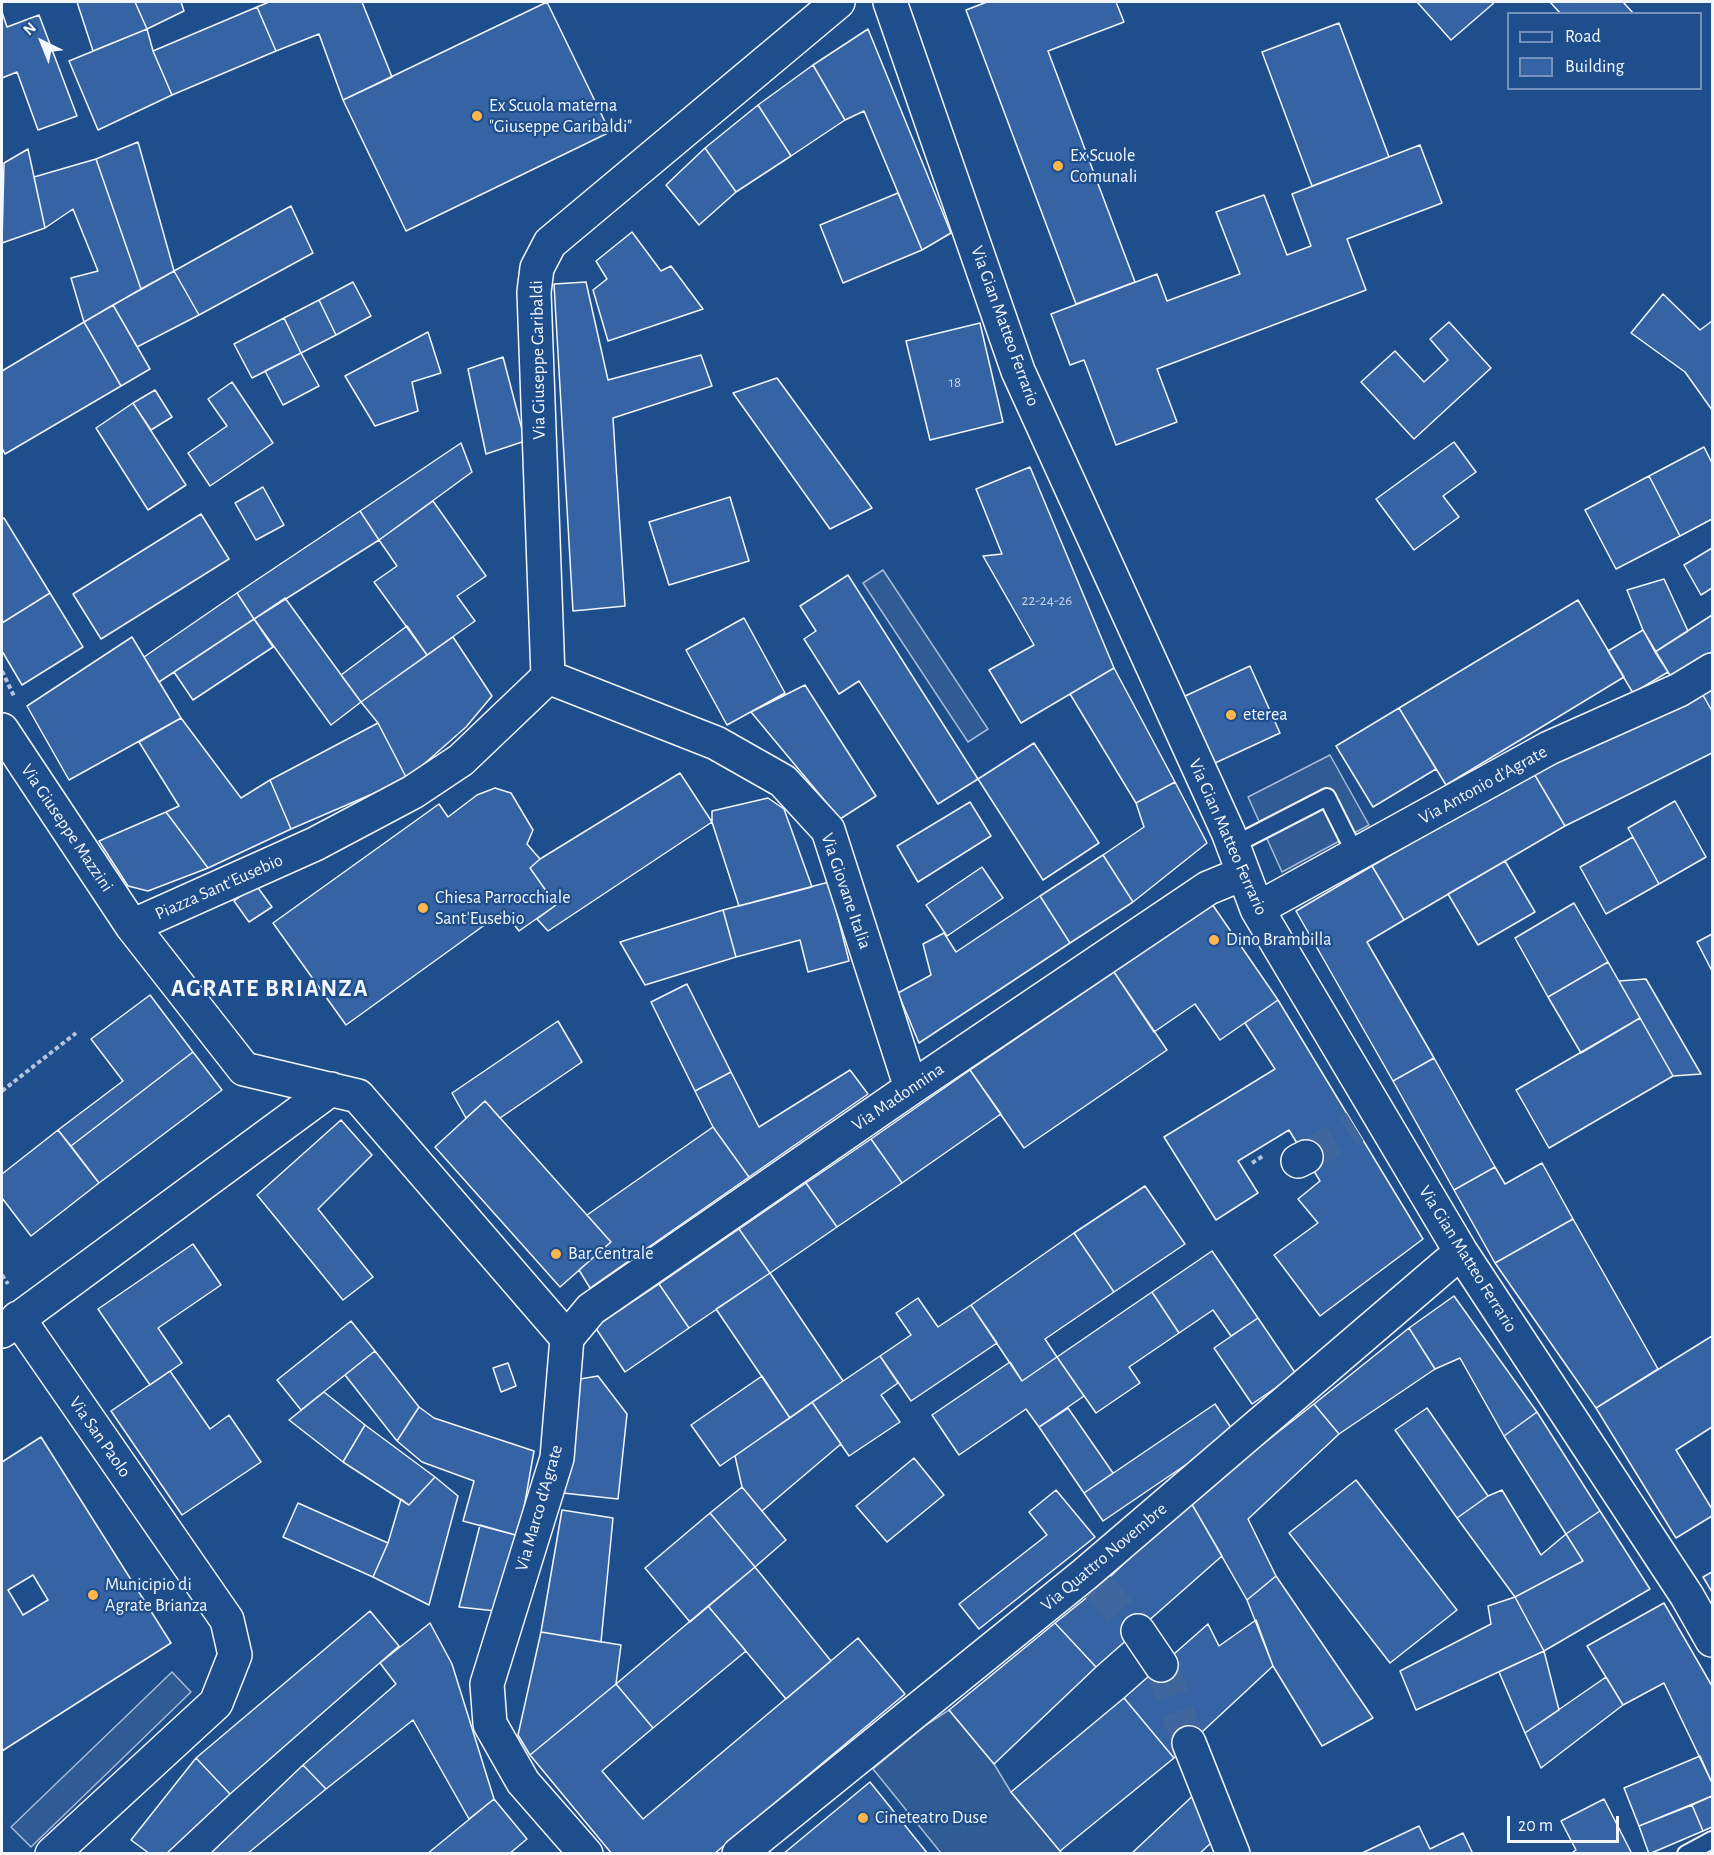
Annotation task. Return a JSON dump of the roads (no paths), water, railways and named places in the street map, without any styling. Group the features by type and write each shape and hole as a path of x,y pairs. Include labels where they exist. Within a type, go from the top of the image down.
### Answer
{"street":[{"name":"Via Giuseppe Garibaldi","path":"548,677 534,292 537,268 550,243 838,2"},
{"name":"Via Gian Matteo Ferrario","path":"890,2 1018,371 1257,909 1366,1119 1461,1252 1687,1596 1713,1640"},
{"name":"Via Antonio d'Agrate","path":"1257,909 1549,748 1680,690 1713,670"},
{"name":"Piazza Sant'Eusebio","path":"345,1093 244,1069 132,926 315,844 412,792 461,760 548,677"},
{"name":"Via Giovane Italia","path":"548,677 716,743 783,781 828,830 911,1088"},
{"name":"Via Giuseppe Mazzini","path":"2,730 132,926"},
{"name":"Via Madonnina","path":"567,1338 591,1309 911,1088 1208,888 1237,860"},
{"name":"Via San Paolo","path":"52,1854 216,1703 235,1655 227,1620 10,1324 345,1093"},
{"path":"345,1093 567,1338"},
{"name":"Via Quattro Novembre","path":"739,1854 1092,1580 1461,1252"},
{"name":"Via Marco d'Agrate","path":"567,1338 557,1458 487,1684 490,1724 523,1782 586,1854"},
{"path":"1138,1631 1161,1665"},
{"path":"1189,1743 1233,1854"}],"lane":[{"path":"1237,860 1327,797 1356,855"},
{"path":"1686,1854 1713,1840"}],"tunnel":[{"path":"1306,1157 1355,1127"},
{"path":"1098,1587 1138,1631"},
{"path":"1161,1665 1189,1743"}],"place":[{"name":"Ex Scuola materna \"Giuseppe Garibaldi\"","path":"477,116"},
{"name":"Ex Scuole Comunali","path":"1058,166"},
{"name":"eterea","path":"1231,715"},
{"name":"Chiesa Parrocchiale Sant'Eusebio","path":"423,908"},
{"name":"Dino Brambilla","path":"1214,940"},
{"name":"Bar Centrale","path":"556,1254"},
{"name":"Municipio di Agrate Brianza","path":"93,1595"},
{"name":"Cineteatro Duse","path":"863,1818"}],"district":[{"name":"AGRATE BRIANZA","path":"270,989"}]}
